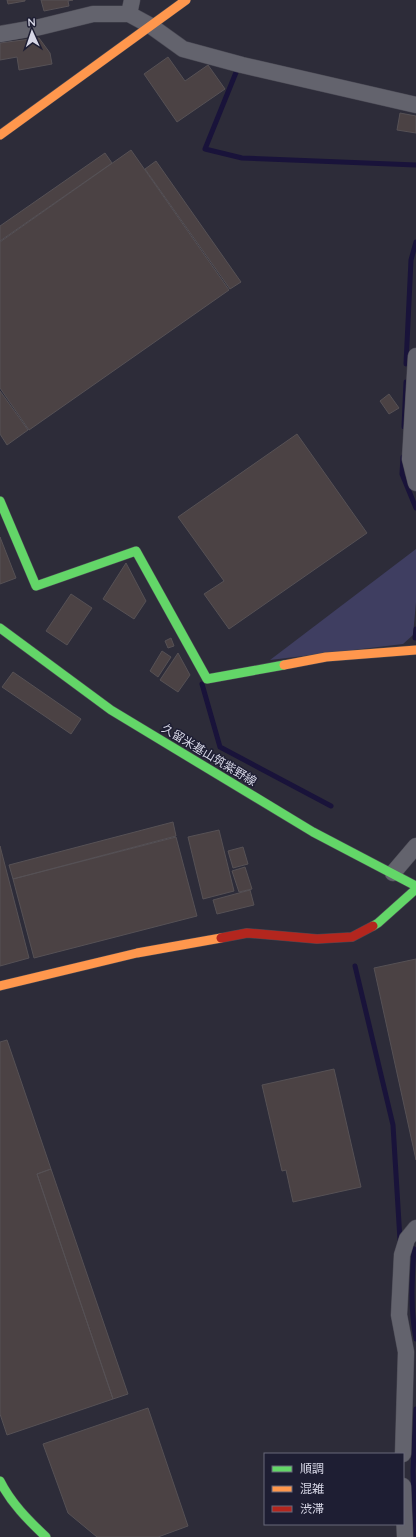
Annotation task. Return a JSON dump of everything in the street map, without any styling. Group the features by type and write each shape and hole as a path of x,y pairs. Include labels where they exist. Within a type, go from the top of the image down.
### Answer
{"street":[{"path":"0,135 186,0"},
{"path":"0,34 40,27 130,7 151,26 183,49 242,65 416,105"},
{"path":"416,356 410,459 416,480"},
{"path":"0,501 36,586 136,551 207,679 326,657 416,650"},
{"name":"久留米基山筑紫野線","path":"0,628 111,710 313,832 416,886"},
{"path":"393,873 416,846"},
{"path":"0,986 138,953 247,933 318,939 352,936 378,923 416,889"},
{"path":"403,1453 406,1352 399,1315 402,1255 412,1233"},
{"path":"0,1481 12,1502 25,1518 46,1537"},
{"path":"404,1525 404,1537"}],"shaded area":[{"path":"416,549 416,602 413,635 403,644 270,660"}],"building":[{"path":"7,0 25,0 25,1 8,4"},
{"path":"41,0 73,0 68,1 69,6 44,11"},
{"path":"39,38 50,53 52,64 19,70 17,57 0,60 0,43"},
{"path":"168,57 185,81 208,65 225,89 177,122 144,74"},
{"path":"400,113 416,116 416,133 397,130"},
{"path":"131,150 229,290 29,430 0,388 0,242"},
{"path":"105,153 112,163 0,241 0,226"},
{"path":"156,161 241,282 230,289 145,169"},
{"path":"0,391 28,430 7,445 0,434"},
{"path":"389,394 399,408 389,414 380,401"},
{"path":"297,434 367,533 229,629 204,594 224,581 178,517"},
{"path":"0,537 16,578 0,584"},
{"path":"126,563 146,601 134,619 103,599"},
{"path":"71,594 92,608 67,645 46,631"},
{"path":"171,638 174,646 168,648 165,641"},
{"path":"162,651 171,657 158,677 150,671"},
{"path":"178,653 190,675 178,692 160,680"},
{"path":"13,672 81,719 71,734 2,687"},
{"path":"173,822 176,836 13,879 9,865"},
{"path":"219,830 234,891 203,899 188,837"},
{"path":"176,837 197,916 34,958 13,879"},
{"path":"0,846 29,958 0,966"},
{"path":"243,847 248,864 233,868 228,851"},
{"path":"245,867 252,889 239,892 232,871"},
{"path":"250,890 254,905 217,914 213,900"},
{"path":"416,959 416,1160 374,968"},
{"path":"7,1040 51,1169 37,1174 113,1399 7,1435 0,1414 0,1042"},
{"path":"334,1069 361,1187 293,1202 286,1170 282,1171 262,1085"},
{"path":"51,1169 128,1394 113,1399 37,1174"},
{"path":"148,1408 188,1526 158,1537 97,1537 68,1513 43,1444"}],"waterway":[{"path":"237,70 205,149 242,158 416,165"},
{"path":"406,364 411,260 416,242"},
{"path":"404,427 406,382"},
{"path":"403,457 402,474 416,508"},
{"path":"415,638 416,629"},
{"path":"202,684 220,747 331,806"},
{"path":"355,966 393,1125 401,1241"},
{"path":"408,1246 414,1249 412,1305 416,1339"},
{"path":"415,1537 413,1471 416,1409"}],"traffic: fast":[{"path":"0,501 36,586 136,551 207,679 284,665"},
{"path":"0,628 111,710 313,832 416,886"},
{"path":"373,926 416,889"},
{"path":"0,1481 4,1489 26,1518 46,1537"}],"traffic: slow":[{"path":"0,135 186,0"},
{"path":"284,665 326,657 416,650"},
{"path":"0,986 137,953 221,938"}],"traffic: jam":[{"path":"221,938 247,933 317,939 352,937 373,926"}]}
